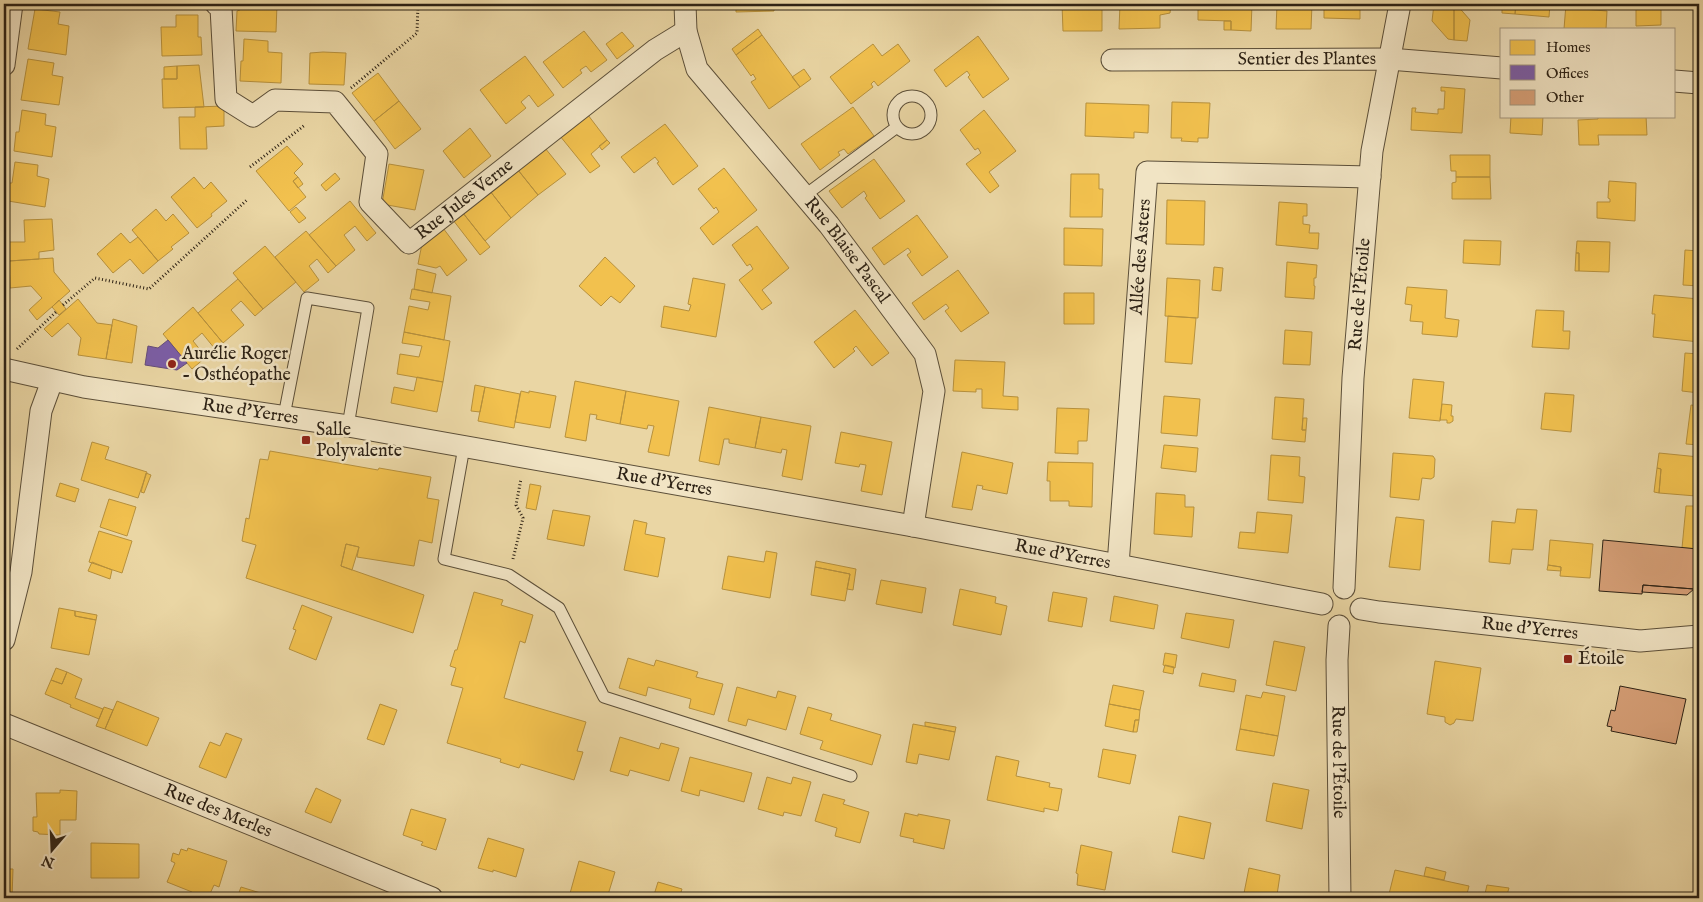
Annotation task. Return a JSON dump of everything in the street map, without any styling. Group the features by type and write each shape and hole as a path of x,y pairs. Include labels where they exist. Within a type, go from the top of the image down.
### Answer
{"street":[{"path":"4,65 12,4"},
{"name":"Rue Jules Verne","path":"216,4 220,8 226,99 253,116 275,100 335,102 377,154 370,202 409,243 655,50 686,31"},
{"name":"Rue Blaise Pascal","path":"685,4 686,31 697,69 829,224 925,354 934,391 914,526"},
{"name":"Rue de l'Étoile","path":"1344,588 1353,378 1372,151 1400,4"},
{"name":"Sentier des Plantes","path":"1112,60 1389,59 1500,68"},
{"path":"1676,81 1699,83"},
{"name":"Allée des Asters","path":"1118,565 1147,172 1370,177"},
{"name":"Rue d'Yerres","path":"7,362 52,380 84,387 348,426 914,526 1322,604"},
{"path":"4,640 21,572 41,411 52,380"},
{"path":"1344,588 1356,594 1361,608 1358,618 1351,624 1334,625 1327,620 1322,604 1332,590 1344,588"},
{"name":"Rue d'Yerres","path":"1361,608 1379,612 1640,641 1699,636"},
{"name":"Rue de l'Étoile","path":"1339,626 1337,660 1340,898"},
{"name":"Rue des Merles","path":"4,724 432,898"}],"lane":[{"path":"804,196 897,128"},
{"path":"284,416 307,298 368,308 348,426"},
{"path":"464,447 444,559 510,575 559,608 604,697 851,776"}],"path":[{"path":"63,305 95,278 149,289 248,199"},
{"path":"7,362 56,312"},
{"path":"510,575 523,518 516,505 526,458"}],"building: Homes":[{"path":"136,4 175,4 175,6"},
{"path":"240,4 277,4 276,32 236,31 237,11 240,10"},
{"path":"647,4 668,4 668,9 647,9"},
{"path":"736,4 774,4 774,11 736,12"},
{"path":"1062,4 1102,4 1102,31 1063,31"},
{"path":"1120,4 1171,4 1170,13 1160,15 1160,28 1119,29"},
{"path":"1198,4 1252,4 1251,31 1231,30 1231,21 1198,20"},
{"path":"1277,4 1312,4 1311,29 1276,29"},
{"path":"1324,4 1360,4 1360,19 1324,18"},
{"path":"1434,4 1454,4 1454,40 1448,39 1432,21"},
{"path":"1454,4 1470,20 1467,41 1454,40"},
{"path":"1502,4 1516,4 1515,14 1502,13"},
{"path":"1516,4 1550,4 1549,17 1515,14"},
{"path":"1566,4 1582,5 1582,9 1607,11 1606,28 1564,28"},
{"path":"1636,4 1661,4 1661,25 1636,26"},
{"path":"35,9 60,12 58,24 69,26 66,55 28,49"},
{"path":"176,15 198,15 198,37 201,37 202,55 162,56 161,27 176,27"},
{"path":"1224,21 1231,21 1231,30 1224,30"},
{"path":"758,29 762,35 736,55 732,49"},
{"path":"584,31 607,60 591,72 586,66 580,70 582,73 563,88 543,62"},
{"path":"622,32 634,46 617,59 606,44"},
{"path":"762,35 800,87 769,109 751,82 756,79 753,74 751,76 736,55"},
{"path":"978,36 1009,79 983,98 968,77 970,75 967,71 946,87 934,70"},
{"path":"244,39 268,41 268,52 282,53 281,83 240,81"},
{"path":"873,44 882,56 898,44 910,61 878,86 874,81 871,84 873,87 851,104 830,77"},
{"path":"310,53 346,53 344,85 309,84"},
{"path":"525,56 554,95 538,107 529,95 521,102 526,108 506,124 480,90"},
{"path":"28,59 54,63 52,75 63,77 59,105 21,100"},
{"path":"199,65 204,107 163,108 162,79 177,79 177,66"},
{"path":"177,66 177,79 164,79 164,67"},
{"path":"804,69 811,79 800,87 792,77"},
{"path":"378,73 399,101 374,121 352,93"},
{"path":"1441,87 1465,89 1462,133 1411,130 1412,108 1416,108 1415,112 1438,114 1438,109 1444,109 1445,91 1441,91"},
{"path":"399,101 421,129 395,149 374,121"},
{"path":"1172,102 1210,103 1208,138 1198,138 1198,142 1181,141 1182,138 1171,138"},
{"path":"1086,103 1149,105 1148,133 1134,132 1134,138 1085,136"},
{"path":"224,106 224,126 206,127 207,149 180,149 179,117 195,117 195,107"},
{"path":"853,107 874,136 848,154 844,149 838,152 840,155 820,170 801,144"},
{"path":"22,110 46,114 45,125 56,127 52,157 14,151 16,132 19,132"},
{"path":"984,110 1016,151 989,172 999,186 990,193 966,164 981,153 978,148 975,150 960,130"},
{"path":"588,115 607,140 591,154 600,166 590,173 560,136"},
{"path":"1511,118 1543,118 1542,135 1510,133"},
{"path":"1646,118 1647,135 1598,135 1599,145 1579,145 1578,120"},
{"path":"665,124 698,166 673,185 657,163 659,162 655,157 634,173 621,157"},
{"path":"470,128 491,156 464,178 443,151"},
{"path":"607,140 610,143 602,150 599,146"},
{"path":"287,146 303,164 294,173 298,177 293,181 306,197 289,211 256,171"},
{"path":"545,148 566,174 538,195 518,170"},
{"path":"1450,155 1490,155 1490,177 1456,177 1456,171 1451,171"},
{"path":"874,159 905,201 880,219 865,198 867,196 864,191 842,208 829,191"},
{"path":"15,162 38,165 37,176 49,179 45,207 8,201 9,183 12,183"},
{"path":"389,164 424,170 415,210 382,204"},
{"path":"724,168 757,210 713,245 700,228 719,212 716,207 714,209 698,189"},
{"path":"518,170 538,195 511,218 490,191"},
{"path":"335,173 340,179 326,191 321,185"},
{"path":"1071,174 1099,174 1099,189 1103,189 1102,217 1070,217"},
{"path":"194,177 204,189 211,182 227,201 197,228 171,197"},
{"path":"298,177 303,184 298,188 293,181"},
{"path":"1456,177 1490,177 1491,199 1452,199 1452,183 1456,182"},
{"path":"1609,181 1636,183 1635,221 1597,218 1597,202 1610,202 1608,198"},
{"path":"490,191 511,218 485,241 463,213"},
{"path":"1167,200 1205,201 1204,245 1166,244"},
{"path":"350,201 376,233 367,241 355,226 344,235 355,250 336,266 309,235"},
{"path":"1279,202 1307,204 1307,216 1303,216 1303,224 1310,225 1309,233 1319,233 1318,249 1276,245"},
{"path":"296,207 306,218 299,223 290,212"},
{"path":"156,209 166,221 173,214 189,233 171,247 173,249 158,261 132,230"},
{"path":"463,213 490,247 480,255 453,220"},
{"path":"917,215 948,257 922,276 907,255 911,252 908,248 884,265 872,248"},
{"path":"52,219 54,250 39,252 39,259 9,261 8,242 25,242 24,220"},
{"path":"757,226 789,268 762,290 772,303 762,310 739,280 753,269 750,264 747,266 732,245"},
{"path":"443,228 467,260 447,276 440,266 436,268 418,264 422,244"},
{"path":"1064,228 1103,229 1102,266 1064,265"},
{"path":"306,231 336,266 328,273 317,259 309,266 319,280 304,292 275,257"},
{"path":"121,233 130,243 138,237 158,261 143,274 130,259 113,273 97,254"},
{"path":"1464,240 1501,241 1500,265 1463,263"},
{"path":"1577,241 1610,242 1609,272 1579,271 1579,253 1576,253"},
{"path":"265,246 296,282 263,309 233,273"},
{"path":"1685,250 1699,251 1699,286 1683,285"},
{"path":"1576,253 1579,253 1579,271 1575,271"},
{"path":"605,257 635,286 620,303 611,296 601,306 579,286"},
{"path":"53,258 54,272 70,291 37,320 29,310 42,298 31,286 10,288 9,261"},
{"path":"1287,262 1317,265 1316,278 1314,278 1314,299 1285,297"},
{"path":"1214,267 1223,268 1221,291 1212,290"},
{"path":"417,269 436,274 432,293 414,289"},
{"path":"958,270 989,313 961,332 945,311 949,308 946,304 924,320 912,303"},
{"path":"693,278 725,284 716,337 661,327 664,306 689,311 691,305 688,304"},
{"path":"1167,278 1200,280 1198,318 1165,316"},
{"path":"238,279 263,309 255,316 241,301 231,310 244,325 223,343 198,313"},
{"path":"1407,287 1447,290 1445,318 1459,320 1457,337 1422,334 1423,322 1410,321 1412,305 1405,304"},
{"path":"412,289 451,296 444,340 404,332 409,306 428,310 430,302 410,299"},
{"path":"1064,293 1094,293 1094,324 1064,324"},
{"path":"1654,295 1699,299 1699,342 1653,337 1655,314 1652,314"},
{"path":"78,299 97,323 112,325 106,359 78,355 81,338 68,323 52,337 44,329"},
{"path":"59,300 66,309 59,315 52,307"},
{"path":"193,307 223,343 215,349 202,333 193,341 206,357 192,369 163,334"},
{"path":"855,310 889,353 872,366 856,346 853,349 855,351 834,368 814,342"},
{"path":"1536,310 1564,311 1563,331 1570,331 1569,349 1532,347"},
{"path":"1168,316 1196,318 1192,364 1165,362"},
{"path":"113,319 137,326 132,363 106,359"},
{"path":"1285,330 1312,332 1310,365 1283,364"},
{"path":"404,332 450,341 443,382 397,374 400,354 419,357 422,346 402,343"},
{"path":"1685,353 1699,354 1699,393 1682,391"},
{"path":"955,360 1005,362 1003,396 1018,397 1018,410 982,408 982,389 976,389 976,392 953,391"},
{"path":"417,377 443,382 437,412 391,403 394,387 414,391"},
{"path":"1413,379 1444,382 1440,421 1409,418"},
{"path":"575,381 626,391 620,424 596,419 597,415 590,414 586,441 565,437"},
{"path":"475,385 485,387 480,412 471,411"},
{"path":"485,387 520,394 514,428 478,421"},
{"path":"521,391 556,396 550,428 515,422"},
{"path":"626,391 679,401 669,456 648,452 654,426 648,425 647,429 620,424"},
{"path":"1545,393 1574,395 1571,432 1541,429"},
{"path":"1164,396 1200,399 1197,436 1161,433"},
{"path":"1275,397 1304,399 1302,430 1306,430 1305,442 1272,439"},
{"path":"1442,404 1452,405 1451,416 1453,416 1453,421 1450,423 1447,423 1447,420 1440,420"},
{"path":"1691,405 1699,406 1699,445 1686,444"},
{"path":"709,407 761,417 755,448 729,443 729,439 724,439 719,465 699,461"},
{"path":"1057,408 1089,409 1087,441 1078,441 1078,454 1055,453"},
{"path":"761,417 811,426 802,480 782,476 787,450 782,449 781,453 755,448"},
{"path":"1303,418 1307,418 1306,430 1302,430"},
{"path":"841,432 892,442 882,495 861,491 866,465 860,464 859,467 835,463"},
{"path":"92,442 109,447 105,459 147,472 138,498 81,480"},
{"path":"1164,445 1198,448 1196,472 1161,468"},
{"path":"270,451 378,470 379,468 431,477 427,498 439,500 432,543 419,540 414,566 357,557 359,547 346,544 341,566 424,595 413,633 246,578 256,545 242,541 246,518 249,519 260,459 268,460"},
{"path":"962,452 1013,463 1007,494 982,489 983,486 977,485 972,510 952,507"},
{"path":"1393,453 1433,456 1435,459 1434,477 1431,479 1422,478 1419,500 1390,497"},
{"path":"1659,453 1699,457 1696,496 1659,493 1661,469 1657,468"},
{"path":"1271,455 1300,457 1299,476 1305,477 1303,503 1268,500"},
{"path":"1048,462 1093,463 1092,507 1069,506 1069,501 1050,501 1050,481 1047,481"},
{"path":"1657,468 1661,469 1659,493 1654,492"},
{"path":"1699,471 1699,497 1696,496"},
{"path":"146,473 151,475 144,493 141,492"},
{"path":"60,483 79,489 75,502 56,496"},
{"path":"530,484 541,486 536,510 526,508"},
{"path":"1156,493 1185,495 1185,507 1194,507 1192,537 1154,534"},
{"path":"109,499 136,507 127,536 100,527"},
{"path":"1686,506 1699,506 1699,549 1682,548"},
{"path":"1517,509 1537,510 1533,550 1512,549 1510,564 1489,562 1492,521 1515,523"},
{"path":"553,510 590,516 584,546 547,539"},
{"path":"1257,512 1292,515 1288,553 1238,548 1240,532 1255,533"},
{"path":"1396,517 1424,520 1420,570 1389,567"},
{"path":"634,520 647,523 645,534 665,538 658,577 624,570"},
{"path":"99,531 132,541 122,573 89,562"},
{"path":"1550,540 1593,544 1590,578 1560,576 1561,567 1548,565"},
{"path":"346,544 359,547 352,570 341,566"},
{"path":"766,551 777,553 770,598 722,589 728,556 764,562"},
{"path":"816,561 856,569 853,590 847,589 850,574 815,567"},
{"path":"92,562 112,570 110,579 88,571"},
{"path":"1548,565 1561,567 1561,571 1547,570"},
{"path":"815,567 850,574 845,601 811,595"},
{"path":"881,580 926,588 922,613 876,604"},
{"path":"960,589 996,597 995,603 1007,606 1001,635 953,625"},
{"path":"474,592 503,600 501,605 533,615 525,643 520,641 504,698 586,722 577,751 583,752 574,780 521,764 519,768 500,762 501,759 447,743 463,688 451,685 456,668 450,666 455,650 457,650"},
{"path":"1053,592 1087,598 1082,627 1048,621"},
{"path":"1114,596 1158,605 1154,629 1110,621"},
{"path":"302,605 332,617 316,660 289,649 296,630 293,629"},
{"path":"59,608 75,611 75,616 96,620 89,655 51,648"},
{"path":"75,611 97,615 96,620 75,616"},
{"path":"1186,613 1234,620 1229,648 1181,638"},
{"path":"1274,641 1305,647 1296,691 1266,685"},
{"path":"1165,653 1177,655 1175,668 1163,665"},
{"path":"628,658 654,666 656,660 698,672 696,677 723,684 714,715 689,708 691,699 648,687 646,696 619,688"},
{"path":"1435,661 1481,668 1473,721 1456,719 1450,725 1445,722 1445,717 1427,714"},
{"path":"1165,665 1174,667 1173,674 1163,672"},
{"path":"56,668 67,672 62,684 51,680"},
{"path":"67,672 82,679 75,698 103,709 99,719 45,694 51,680 62,684"},
{"path":"1202,673 1236,680 1234,692 1199,686"},
{"path":"1113,685 1144,691 1140,710 1109,704"},
{"path":"737,687 776,698 778,691 796,696 786,730 748,719 746,726 728,721"},
{"path":"1263,692 1285,696 1278,736 1240,729 1246,695 1261,698"},
{"path":"117,701 159,718 147,746 105,729"},
{"path":"380,704 397,710 384,745 367,739"},
{"path":"1109,704 1140,710 1139,720 1135,720 1133,732 1105,726"},
{"path":"104,707 113,710 105,729 96,726"},
{"path":"808,707 832,714 830,720 881,735 872,765 820,749 823,741 800,734"},
{"path":"1135,720 1139,720 1137,732 1133,732"},
{"path":"925,722 956,727 955,732 925,726"},
{"path":"913,724 955,732 949,760 919,754 917,764 906,762"},
{"path":"1240,729 1278,736 1274,756 1236,750"},
{"path":"226,733 242,739 226,778 199,767 210,742 220,746"},
{"path":"620,737 659,749 661,743 679,748 669,781 630,770 628,776 610,771"},
{"path":"1103,749 1136,755 1130,784 1098,777"},
{"path":"996,756 1019,761 1016,776 1050,783 1049,787 1062,789 1058,811 1044,808 1044,812 987,800"},
{"path":"690,757 752,773 744,802 700,790 699,796 681,791"},
{"path":"767,777 791,784 793,777 811,782 801,816 784,812 783,816 758,809"},
{"path":"1273,783 1309,790 1302,829 1266,821"},
{"path":"316,788 341,800 331,823 305,812"},
{"path":"60,790 77,791 76,820 60,820 60,835 39,834 33,831 33,817 37,817 36,793 60,793"},
{"path":"823,794 845,800 843,804 869,812 860,843 835,836 837,828 815,821"},
{"path":"411,809 446,819 436,850 421,845 423,842 403,835"},
{"path":"905,813 950,820 944,849 913,842 914,839 900,836"},
{"path":"1179,816 1211,823 1204,859 1172,852"},
{"path":"488,838 524,849 516,877 493,870 493,872 478,868"},
{"path":"91,843 139,844 139,878 91,878"},
{"path":"1081,845 1112,852 1105,890 1077,885 1078,874 1076,873"},
{"path":"188,848 227,861 219,887 214,885 208,898 189,897 192,892 167,882 175,863 171,861 173,853 179,855 181,849 187,851"},
{"path":"579,861 615,872 607,898 590,893 588,898 569,897"},
{"path":"1426,867 1446,872 1444,880 1424,876"},
{"path":"1249,868 1280,875 1277,895 1283,896 1283,898 1243,898"},
{"path":"4,869 13,869 12,898 4,898"},
{"path":"1395,870 1469,886 1466,898 1388,898"},
{"path":"658,882 682,889 681,892 696,898 653,898"},
{"path":"1487,885 1509,888 1506,898 1484,898"},
{"path":"241,887 267,895 266,898 237,898"},
{"path":"590,893 598,895 597,898 588,898"}],"building: Offices":[{"path":"168,340 187,363 177,370 145,365 148,346 158,348"}],"building: Other":[{"path":"1603,540 1698,549 1694,589 1643,585 1642,594 1599,591"},
{"path":"1643,585 1694,589 1687,595 1642,592"},
{"path":"1620,686 1686,699 1676,744 1611,731 1612,727 1607,726 1611,710 1615,711"}],"place":[{"name":"Aurélie Roger - Osthéopathe","path":"172,364"},
{"name":"Salle Polyvalente","path":"306,440"},
{"name":"Étoile","path":"1568,659"}]}
